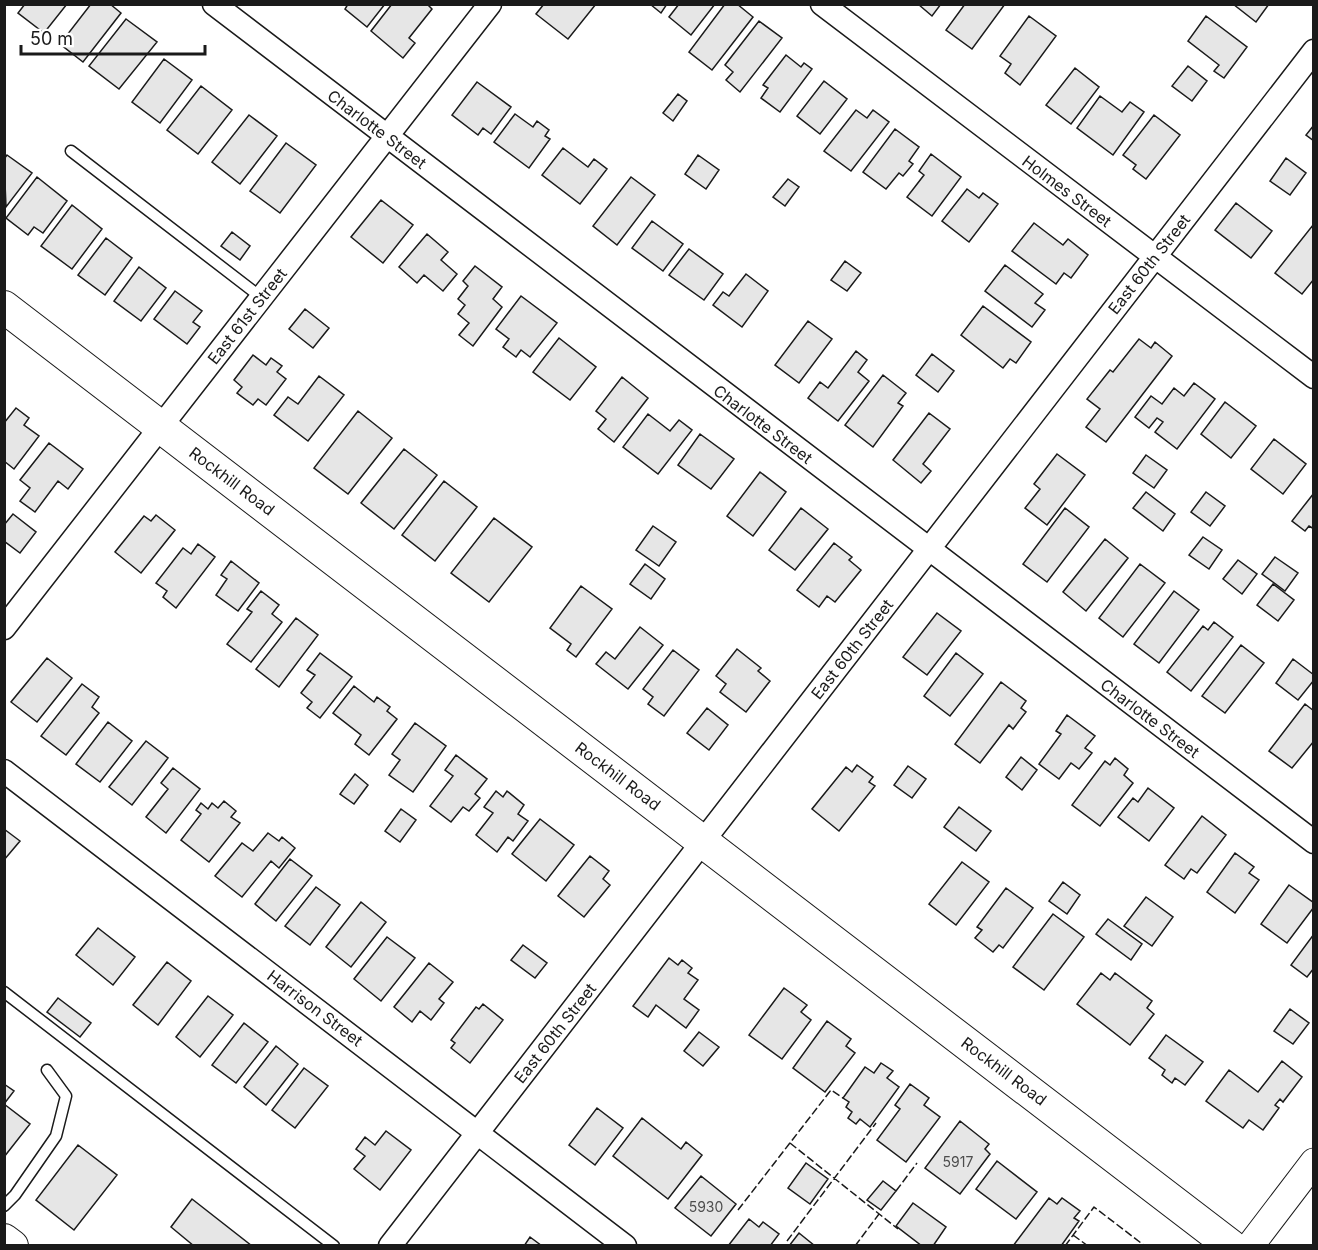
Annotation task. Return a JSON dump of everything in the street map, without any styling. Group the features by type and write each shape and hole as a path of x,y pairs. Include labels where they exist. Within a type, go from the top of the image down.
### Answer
{"main road":[{"name":"Rockhill Road","path":"4,307 1231,1245"},
{"path":"4,1240 12,1245"}],"street":[{"name":"Charlotte Street","path":"214,4 1314,842"},
{"name":"East 61st Street","path":"4,628 490,4"},
{"name":"Holmes Street","path":"822,4 1314,377"},
{"name":"East 60th Street","path":"390,1245 1314,51"},
{"name":"Harrison Street","path":"4,771 624,1245"},
{"path":"1250,1245 1314,1162"}],"lane":[{"path":"71,151 262,298"},
{"path":"4,992 334,1245"},
{"path":"4,1206 15,1196 56,1136 66,1096 46,1070"}],"building":[{"path":"25,4 67,4 44,33 18,13"},
{"path":"91,4 110,4 121,13 83,62 60,44"},
{"path":"348,4 385,4 367,27 345,9"},
{"path":"392,4 427,4 432,9 409,38 415,43 403,58 371,31"},
{"path":"544,4 596,4 568,39 536,14"},
{"path":"650,4 667,4 661,13"},
{"path":"679,4 715,4 691,35 669,17"},
{"path":"725,4 737,4 753,17 712,70 689,52"},
{"path":"918,4 941,4 932,16"},
{"path":"965,4 1005,4 972,49 946,30"},
{"path":"1233,4 1269,4 1256,22"},
{"path":"1029,16 1056,36 1020,85 1005,73 1011,64 1000,56"},
{"path":"1206,16 1247,47 1224,78 1214,71 1219,65 1188,41"},
{"path":"126,19 157,42 119,89 89,66"},
{"path":"759,21 782,38 740,92 726,80 733,72 725,65"},
{"path":"786,55 801,67 804,63 812,69 780,112 761,98 768,88 763,85"},
{"path":"164,59 192,80 160,123 132,102"},
{"path":"1188,66 1207,81 1192,101 1172,86"},
{"path":"1075,68 1099,87 1071,124 1046,105"},
{"path":"824,81 847,99 820,134 797,116"},
{"path":"477,82 511,107 491,134 483,128 478,135 452,115"},
{"path":"201,86 232,110 198,154 167,130"},
{"path":"678,94 687,101 673,121 663,113"},
{"path":"1100,96 1122,112 1130,102 1144,112 1113,155 1077,128"},
{"path":"856,110 867,118 873,110 889,122 851,171 824,151"},
{"path":"515,114 533,127 537,121 549,130 545,136 550,139 529,168 494,142"},
{"path":"249,115 277,136 240,184 212,162"},
{"path":"1154,115 1180,135 1146,179 1133,169 1136,165 1123,155"},
{"path":"1314,125 1314,141 1306,135"},
{"path":"895,129 919,147 909,161 913,164 903,176 899,173 886,189 863,172"},
{"path":"286,143 316,165 280,213 250,191"},
{"path":"563,148 588,167 594,159 607,169 580,204 542,175"},
{"path":"931,154 961,177 932,216 907,197 924,175 919,171"},
{"path":"7,155 32,173 6,207 4,159"},
{"path":"698,155 719,170 706,189 685,174"},
{"path":"1286,158 1306,173 1290,195 1270,181"},
{"path":"37,177 67,201 43,233 34,227 28,235 6,218"},
{"path":"631,177 655,195 617,245 593,226"},
{"path":"788,179 799,187 785,206 773,197"},
{"path":"967,189 979,198 983,193 998,204 969,242 942,221"},
{"path":"381,200 413,225 383,263 351,237"},
{"path":"1236,203 1272,231 1251,258 1215,230"},
{"path":"72,205 102,229 72,269 41,246"},
{"path":"652,221 683,244 663,271 632,248"},
{"path":"1034,223 1063,245 1068,239 1088,255 1071,278 1064,273 1056,284 1012,251"},
{"path":"1313,225 1314,279 1302,294 1275,273"},
{"path":"232,232 250,246 240,260 221,246"},
{"path":"427,234 448,252 441,260 457,274 443,291 424,275 417,283 399,267"},
{"path":"106,238 132,258 105,295 78,275"},
{"path":"689,249 723,274 704,300 669,275"},
{"path":"845,261 861,273 847,291 831,280"},
{"path":"1005,265 1043,294 1035,303 1045,310 1032,327 985,291"},
{"path":"475,266 502,287 493,299 502,307 473,346 459,335 469,323 458,314 465,305 458,299 468,286 463,281"},
{"path":"139,267 166,288 141,321 114,301"},
{"path":"746,274 768,291 742,327 713,305 723,292 729,296"},
{"path":"175,291 202,311 193,322 200,327 187,344 154,319"},
{"path":"521,296 557,323 530,357 521,350 516,357 503,347 509,339 496,329"},
{"path":"983,306 1031,342 1016,363 1010,359 1003,368 961,335"},
{"path":"305,309 329,328 313,348 289,329"},
{"path":"808,321 832,339 799,383 775,365"},
{"path":"559,338 596,367 570,400 533,372"},
{"path":"1139,339 1151,348 1155,342 1172,356 1106,442 1086,427 1100,409 1087,399 1110,370 1113,372"},
{"path":"856,351 867,360 858,372 869,381 838,421 808,398 820,382 828,388"},
{"path":"932,354 954,371 938,392 916,375"},
{"path":"253,355 266,365 271,358 282,366 277,372 286,379 266,405 258,399 253,405 237,393 242,387 234,380"},
{"path":"883,375 906,393 898,403 903,406 873,447 845,425"},
{"path":"319,376 344,395 308,441 274,415 288,397 298,404"},
{"path":"622,377 648,398 614,442 598,429 606,419 596,411"},
{"path":"1194,383 1215,399 1177,449 1155,432 1163,422 1157,418 1149,428 1135,417 1151,396 1162,404 1174,388 1184,396"},
{"path":"1225,402 1256,426 1231,458 1201,434"},
{"path":"16,408 29,418 24,425 39,436 14,469 4,461 4,423"},
{"path":"358,411 392,438 348,494 314,468"},
{"path":"929,413 950,429 923,464 931,471 921,483 893,460"},
{"path":"648,414 670,431 679,420 692,430 658,474 623,447"},
{"path":"700,434 734,459 711,489 678,465"},
{"path":"1274,439 1306,464 1283,494 1251,469"},
{"path":"49,443 83,469 68,489 58,481 35,512 20,501 30,488 20,480"},
{"path":"404,449 437,475 394,529 361,503"},
{"path":"1057,454 1085,475 1047,525 1025,508 1040,489 1034,484"},
{"path":"1146,455 1167,470 1154,488 1133,473"},
{"path":"760,472 786,492 753,536 727,516"},
{"path":"444,481 477,507 435,561 402,535"},
{"path":"1146,492 1175,514 1163,531 1133,508"},
{"path":"1206,492 1225,506 1210,526 1191,512"},
{"path":"1314,493 1314,529 1309,526 1305,531 1292,521"},
{"path":"801,508 828,529 795,570 769,550"},
{"path":"1065,508 1089,527 1047,582 1023,564"},
{"path":"13,514 36,532 20,553 4,541 4,525"},
{"path":"156,515 175,530 141,573 115,552 144,516 151,521"},
{"path":"494,518 532,547 489,602 451,573"},
{"path":"653,526 676,542 659,566 636,550"},
{"path":"1203,537 1222,550 1209,569 1189,555"},
{"path":"1105,539 1128,558 1086,611 1063,592"},
{"path":"834,543 852,557 849,560 861,570 835,602 827,596 819,607 797,590"},
{"path":"198,544 215,557 176,608 163,597 167,591 156,583 183,548 191,554"},
{"path":"1275,557 1298,573 1285,591 1262,574"},
{"path":"1238,560 1257,574 1242,594 1223,579"},
{"path":"231,561 259,583 238,611 216,595 227,579 221,575"},
{"path":"645,564 665,579 651,599 630,584"},
{"path":"1140,564 1165,583 1123,637 1099,618"},
{"path":"1273,584 1294,600 1278,621 1257,605"},
{"path":"581,586 612,609 576,657 567,650 571,644 550,628"},
{"path":"261,591 279,605 272,614 282,622 251,662 227,644 252,612 247,609"},
{"path":"1174,591 1199,610 1159,663 1134,644"},
{"path":"937,613 961,631 927,675 903,657"},
{"path":"296,618 318,635 279,687 256,669"},
{"path":"1214,622 1233,637 1191,691 1167,672 1203,626 1208,630"},
{"path":"640,627 663,645 628,689 596,664 606,652 615,659"},
{"path":"1241,645 1264,663 1225,713 1202,696"},
{"path":"737,649 761,668 758,671 770,681 746,712 720,692 726,684 716,676"},
{"path":"673,650 699,670 664,716 648,704 653,697 643,689"},
{"path":"320,653 352,677 320,718 307,708 312,702 301,693 315,675 307,670"},
{"path":"956,653 983,674 950,716 924,696"},
{"path":"47,658 72,678 37,722 11,702"},
{"path":"1293,659 1314,675 1314,680 1298,700 1276,683"},
{"path":"1001,682 1026,701 1021,708 1026,712 1013,729 1009,725 980,763 955,744"},
{"path":"82,684 99,697 92,707 99,713 66,755 41,736"},
{"path":"354,686 374,702 377,697 390,707 387,711 397,719 369,755 355,744 361,735 333,713"},
{"path":"1305,704 1314,711 1314,741 1292,768 1269,751"},
{"path":"707,708 728,725 709,750 687,733"},
{"path":"1067,715 1095,736 1085,748 1092,753 1079,769 1071,763 1059,779 1039,764 1061,734 1056,731"},
{"path":"108,722 132,741 100,782 76,764"},
{"path":"415,723 446,746 413,792 389,775 400,760 392,754"},
{"path":"146,741 168,758 132,805 109,787"},
{"path":"456,755 487,779 475,794 480,798 469,811 463,807 451,822 430,806 453,776 445,770"},
{"path":"1021,757 1037,770 1022,790 1006,777"},
{"path":"1115,758 1128,769 1124,775 1133,783 1100,826 1072,805 1105,761 1110,765"},
{"path":"857,765 873,777 869,782 875,786 839,831 812,809 846,767 852,772"},
{"path":"908,766 926,779 912,798 894,785"},
{"path":"173,768 200,789 166,833 146,817 168,789 161,783"},
{"path":"355,774 368,785 354,804 340,794"},
{"path":"1148,788 1174,808 1149,841 1118,817 1133,798 1138,802"},
{"path":"496,791 503,797 507,791 524,805 518,814 528,821 513,841 508,837 497,852 476,835 493,813 484,807"},
{"path":"224,801 236,811 231,817 240,823 209,862 181,840 201,814 196,810 201,803 208,809 212,803 218,808"},
{"path":"959,807 991,831 976,851 944,827"},
{"path":"401,809 416,820 400,842 385,831"},
{"path":"1202,816 1226,835 1197,873 1191,869 1184,879 1165,865"},
{"path":"540,819 574,845 546,881 512,854"},
{"path":"4,829 20,841 4,860"},
{"path":"268,833 279,841 282,837 295,848 279,868 271,861 242,897 215,876 242,843 253,851"},
{"path":"1235,853 1254,867 1249,873 1259,880 1235,913 1207,892"},
{"path":"590,856 609,871 603,879 610,885 584,917 558,896"},
{"path":"290,859 312,876 276,921 255,904"},
{"path":"962,862 989,882 956,925 929,904"},
{"path":"1063,882 1080,895 1067,914 1049,901"},
{"path":"1289,885 1314,903 1314,907 1287,943 1261,924"},
{"path":"316,887 340,905 310,945 285,926"},
{"path":"1006,888 1033,908 1003,948 999,945 993,952 975,938 982,930 977,927"},
{"path":"1146,897 1173,917 1152,946 1124,926"},
{"path":"361,902 386,922 351,967 326,947"},
{"path":"1053,914 1084,937 1044,990 1013,967"},
{"path":"1108,919 1142,944 1131,960 1096,934"},
{"path":"98,928 135,957 113,985 76,955"},
{"path":"1314,934 1314,968 1307,977 1291,965"},
{"path":"387,937 415,958 381,1001 354,979"},
{"path":"523,945 547,963 535,978 511,960"},
{"path":"669,958 678,965 682,960 692,968 688,973 698,980 684,999 699,1010 686,1028 656,1005 648,1017 633,1006"},
{"path":"167,962 191,981 158,1025 133,1005"},
{"path":"429,963 453,982 439,999 444,1003 431,1020 420,1011 412,1022 394,1007"},
{"path":"1101,973 1110,980 1115,973 1152,1001 1147,1008 1154,1014 1130,1045 1077,1004"},
{"path":"784,988 807,1005 801,1012 811,1020 782,1059 749,1035"},
{"path":"208,996 233,1015 200,1057 176,1037"},
{"path":"58,998 91,1023 80,1037 47,1012"},
{"path":"483,1004 503,1020 470,1063 451,1048 455,1043 451,1040 476,1007 479,1009"},
{"path":"1290,1009 1309,1023 1293,1044 1274,1031"},
{"path":"827,1021 851,1039 846,1046 855,1053 825,1092 793,1068"},
{"path":"244,1023 268,1042 236,1083 212,1065"},
{"path":"699,1032 719,1047 703,1066 684,1051"},
{"path":"1166,1035 1203,1062 1185,1085 1175,1078 1172,1083 1162,1075 1165,1070 1149,1058"},
{"path":"276,1046 298,1064 266,1105 244,1087"},
{"path":"1282,1061 1302,1077 1283,1102 1280,1099 1275,1105 1279,1108 1263,1130 1249,1120 1243,1128 1206,1101 1229,1070 1258,1092"},
{"path":"881,1063 893,1071 887,1078 899,1087 870,1127 860,1119 856,1124 848,1118 852,1112 846,1107 849,1102 843,1098 865,1067 874,1073"},
{"path":"304,1068 328,1086 295,1128 272,1110"},
{"path":"4,1084 14,1091 4,1104"},
{"path":"910,1084 929,1098 924,1105 940,1117 906,1162 877,1140 900,1109 895,1105"},
{"path":"4,1104 30,1124 4,1157"},
{"path":"597,1108 623,1128 595,1165 569,1145"},
{"path":"642,1118 681,1149 686,1142 702,1155 668,1199 613,1156"},
{"path":"960,1121 989,1144 985,1149 990,1154 960,1194 925,1168"},
{"path":"386,1131 411,1150 380,1190 354,1169 365,1156 356,1149 365,1137 375,1145"},
{"path":"78,1145 117,1175 74,1230 36,1200"},
{"path":"997,1161 1037,1192 1016,1219 976,1189"},
{"path":"806,1163 828,1179 810,1204 788,1188"},
{"path":"701,1176 736,1204 711,1236 675,1208"},
{"path":"883,1181 896,1191 881,1210 867,1200"},
{"path":"1049,1198 1057,1204 1062,1198 1080,1211 1074,1218 1079,1221 1061,1246 1013,1246"},
{"path":"192,1199 252,1246 194,1246 171,1227"},
{"path":"913,1203 946,1227 933,1246 922,1246 896,1226"},
{"path":"749,1219 759,1227 763,1222 779,1234 770,1246 728,1246"},
{"path":"799,1233 815,1246 789,1246"},
{"path":"530,1237 542,1246 524,1246"}],"fence":[{"path":"738,1210 831,1090 843,1098"},
{"path":"787,1241 876,1123"},
{"path":"790,1143 898,1229"},
{"path":"896,1191 917,1163"},
{"path":"1065,1246 1094,1207 1145,1246"},
{"path":"855,1246 879,1214"},
{"path":"1073,1235 1088,1246"}]}
